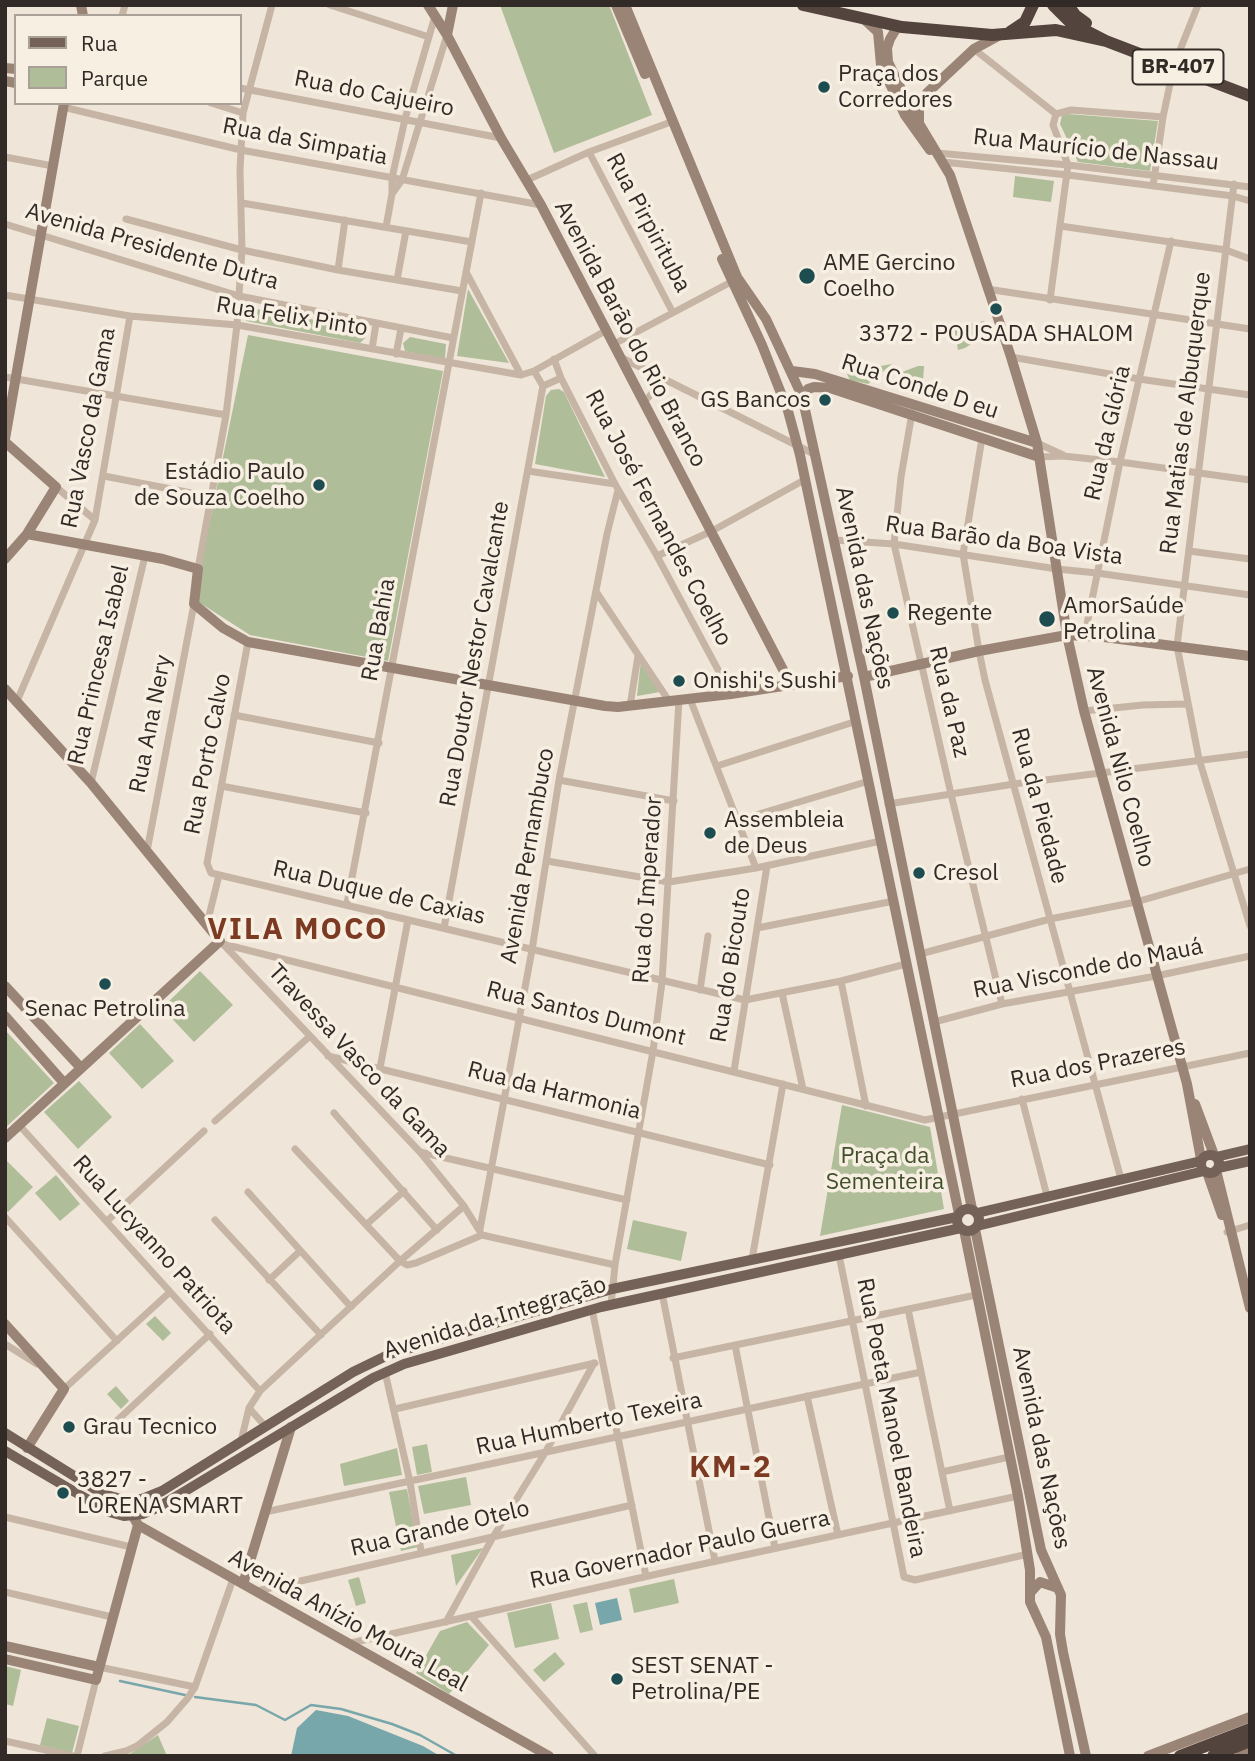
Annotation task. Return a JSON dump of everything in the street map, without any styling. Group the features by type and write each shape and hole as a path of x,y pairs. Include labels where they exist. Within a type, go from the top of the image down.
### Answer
{"highway":[{"name":"BR-407","path":"803,5 902,27 992,35 1056,30 1122,46 1250,96"},
{"path":"1006,34 1025,22 1033,5"},
{"name":"BR-407","path":"1053,5 1071,23 1106,41"},
{"path":"1068,5 1075,15 1089,26 1122,46"},
{"path":"1180,1756 1250,1729"},
{"path":"1213,1756 1250,1741"}],"main road":[{"name":"Avenida Barão do Rio Branco","path":"428,5 541,205 791,685"},
{"path":"447,35 453,5"},
{"name":"Avenida das Nações","path":"616,5 737,277 766,318 802,396 864,677 888,804 974,1211"},
{"name":"Avenida das Nações","path":"625,5 732,282 762,345 788,411 798,446 858,721 939,1117 1041,1550 1062,1604 1060,1634 1086,1756"},
{"name":"Avenida Nilo Coelho","path":"862,19 870,22 878,32 881,65 909,122 950,175"},
{"name":"Avenida Nilo Coelho","path":"902,27 896,29 890,39 887,48 888,62 919,124 950,175 1037,443 1067,635 1084,711 1250,1308"},
{"path":"919,124 918,112 922,99 974,49 991,38 1006,34"},
{"path":"5,559 27,534 56,487 5,440 11,378 31,300 63,105"},
{"name":"Rua Conde D eu","path":"792,371 815,374 1039,457"},
{"name":"Rua Conde D eu","path":"802,396 808,389 822,386 1037,443"},
{"path":"27,534 145,556 198,569 194,604 223,628 248,642 575,701 605,706 629,706 848,676"},
{"path":"834,609 838,602 847,604"},
{"path":"864,677 979,651 1067,635 1250,656"},
{"name":"Travessa Vasco da Gama","path":"5,689 91,783 222,942"},
{"path":"864,754 878,751"},
{"path":"5,1138 222,942"},
{"path":"5,986 80,1068"},
{"path":"5,1016 64,1083"},
{"name":"Avenida da Integração","path":"136,1521 362,1385 385,1372 420,1359 611,1304 839,1255 1210,1164 1250,1149"},
{"name":"Avenida da Integração","path":"965,1224 965,1209 974,1211 1121,1179 1210,1164 1250,1161"},
{"path":"965,1224 979,1219 974,1211"},
{"name":"Avenida das Nações","path":"965,1224 976,1295 1018,1496 1028,1554 1032,1608 1046,1637 1070,1756"},
{"name":"Avenida da Integração","path":"5,1433 103,1494 121,1499 142,1499 162,1491 353,1372 400,1350 612,1289 752,1259 965,1224"},
{"path":"5,1324 64,1388 27,1448"},
{"path":"353,1372 356,1382 362,1385"},
{"path":"333,1385 340,1388 342,1397"},
{"path":"243,1584 291,1427"},
{"path":"5,1451 109,1512 136,1521 96,1680 5,1659"},
{"name":"Avenida Anízio Moura Leal","path":"136,1521 549,1756"},
{"path":"1030,1593 1040,1583 1058,1588"},
{"path":"5,1646 99,1667"},
{"path":"1148,1756 1250,1717"},
{"path":"1240,1756 1250,1752"}],"street":[{"path":"198,569 226,415 237,325 242,250 241,150 244,89 272,5"},
{"path":"330,5 428,40 443,48"},
{"path":"1153,186 1174,65 1198,5"},
{"path":"386,227 392,178 405,119 435,16"},
{"path":"392,194 402,180 447,35"},
{"path":"974,49 1056,114"},
{"name":"Rua do Cajueiro","path":"244,89 501,138"},
{"name":"Rua da Simpatia","path":"63,105 241,150 541,205"},
{"path":"217,105 243,113"},
{"path":"1056,114 1071,110 1163,117"},
{"path":"1050,300 1068,175 1068,165 1053,125 1056,114"},
{"path":"527,180 589,152 669,123"},
{"name":"Rua Pirpirituba","path":"589,152 672,312"},
{"path":"5,157 53,166"},
{"name":"Rua Maurício de Nassau","path":"940,157 1068,165 1250,187"},
{"name":"Rua Maurício de Nassau","path":"940,157 1250,201"},
{"name":"Rua Matias de Albuquerque","path":"1234,184 1177,646 1199,759 1250,926"},
{"name":"Rua Bahia","path":"347,904 481,193"},
{"path":"242,203 472,242"},
{"path":"126,219 242,250 338,270 462,290"},
{"path":"338,270 345,220"},
{"name":"Avenida Presidente Dutra","path":"5,224 42,233 239,296 453,338"},
{"path":"1060,226 1226,250 1250,259"},
{"path":"397,280 405,231"},
{"name":"Rua da Glória","path":"1085,635 1171,241"},
{"path":"466,271 521,375"},
{"path":"614,344 732,282"},
{"path":"987,289 1250,329"},
{"name":"Rua Felix Pinto","path":"5,295 130,316 237,325 521,375 534,371 607,330"},
{"name":"Rua Vasco da Gama","path":"17,701 96,520 130,316"},
{"path":"372,349 376,324"},
{"path":"396,354 401,329"},
{"path":"1011,357 1250,395"},
{"path":"622,358 816,455"},
{"name":"Rua José Fernandes Coelho","path":"554,359 561,378 617,487 731,694"},
{"path":"534,371 543,386 561,378"},
{"path":"11,378 226,415"},
{"path":"645,401 664,379"},
{"name":"Rua Doutor Nestor Cavalcante","path":"444,928 543,386"},
{"name":"Rua da Paz","path":"913,409 901,477 894,544 920,664 1002,1004"},
{"name":"Rua da Piedade","path":"982,438 964,554 979,651 1121,1179"},
{"path":"1037,443 1063,456"},
{"path":"1039,457 1063,456 1121,462 1250,480"},
{"path":"528,471 617,487"},
{"path":"104,476 212,498"},
{"path":"657,556 712,531 806,479"},
{"path":"56,487 96,520"},
{"name":"Avenida Pernambuco","path":"481,1232 532,950 559,780 617,487"},
{"name":"Rua Barão da Boa Vista","path":"835,540 894,544 1250,595"},
{"path":"1189,551 1250,559"},
{"name":"Rua Princesa Isabel","path":"91,783 145,556"},
{"name":"Rua do Bicouto","path":"597,593 639,656 680,700 717,765 756,868"},
{"name":"Rua Ana Nery","path":"147,851 194,604"},
{"name":"Rua Porto Calvo","path":"207,924 215,874 207,863 248,642"},
{"path":"629,706 639,656"},
{"name":"Rua do Imperador","path":"611,1304 615,1265 653,1051 662,982 680,700"},
{"path":"1084,711 1187,704"},
{"path":"234,715 379,743"},
{"path":"717,765 858,721"},
{"path":"888,804 1014,784 1250,754"},
{"path":"559,780 674,801"},
{"path":"738,820 869,781"},
{"path":"221,786 366,813"},
{"path":"547,861 669,882 767,866 881,841"},
{"name":"Rua do Bicouto","path":"734,1070 767,866"},
{"path":"920,954 1050,919 1136,902 1250,869"},
{"name":"Rua Duque de Caxias","path":"215,874 745,1000 841,981 906,964"},
{"path":"757,928 894,901"},
{"path":"380,1068 408,920"},
{"path":"700,990 708,936"},
{"name":"Rua Santos Dumont","path":"222,942 734,1070 866,1106 925,1120 939,1117"},
{"name":"Travessa Vasco da Gama","path":"222,942 420,1152 464,1206 481,1232"},
{"name":"Rua Visconde do Mauá","path":"934,1022 1002,1004 1250,956"},
{"path":"841,981 866,1106"},
{"path":"782,993 803,1089"},
{"path":"215,1121 309,1037"},
{"name":"Rua dos Prazeres","path":"939,1117 1250,1053"},
{"name":"Rua da Harmonia","path":"328,1056 770,1165"},
{"path":"752,1259 783,1084"},
{"path":"1022,1099 1047,1196"},
{"path":"334,1113 437,1230"},
{"name":"Rua Lucyanno Patriota","path":"19,1125 260,1391"},
{"path":"107,1221 204,1131"},
{"path":"295,1149 400,1261 408,1265 481,1232 615,1265"},
{"path":"420,1152 627,1200"},
{"path":"367,1224 404,1191"},
{"path":"248,1192 351,1307"},
{"path":"242,1441 249,1408 260,1391 400,1261 464,1206"},
{"path":"5,1217 117,1341"},
{"path":"215,1220 321,1335"},
{"path":"1229,1231 1250,1225"},
{"path":"269,1280 300,1251"},
{"name":"Rua Poeta Manoel Bandeira","path":"839,1255 904,1577 915,1580 1028,1554"},
{"path":"64,1388 170,1292"},
{"path":"662,1293 715,1561"},
{"path":"673,1358 976,1295"},
{"path":"592,1309 646,1576"},
{"path":"908,1310 950,1511"},
{"path":"109,1428 210,1334"},
{"path":"5,1344 46,1369"},
{"path":"735,1345 775,1548"},
{"path":"395,1409 602,1361"},
{"path":"446,1622 493,1537 545,1453 594,1363"},
{"path":"385,1372 410,1482 421,1551"},
{"name":"Rua Humberto Texeira","path":"265,1512 921,1372"},
{"path":"807,1396 838,1535"},
{"path":"249,1408 266,1427"},
{"path":"942,1472 1009,1457"},
{"name":"Rua Governador Paulo Guerra","path":"351,1643 1018,1496"},
{"name":"Rua Grande Otelo","path":"257,1591 421,1551 632,1505"},
{"path":"5,1517 131,1547"},
{"path":"105,1756 137,1746 167,1722 195,1687 233,1578"},
{"path":"5,1592 111,1616"},
{"path":"471,1616 595,1756"},
{"path":"99,1667 195,1687"},
{"path":"5,1741 75,1756 96,1680"}],"green space":[{"path":"500,5 609,5 652,115 554,153"},
{"path":"1068,114 1158,121 1150,171 1078,162 1060,124 1062,116"},
{"path":"1015,176 1054,181 1051,202 1013,197"},
{"path":"468,289 509,363 457,356"},
{"path":"246,307 363,329 366,337 360,343 246,321"},
{"path":"984,321 991,338 979,339 958,350 954,327"},
{"name":"Estádio Paulo de Souza Coelho","path":"248,335 443,371 388,661 250,635 194,599"},
{"path":"410,337 446,344 445,358 405,351 403,343"},
{"path":"892,364 868,384 850,380 847,374 851,373 861,379 876,371 875,367"},
{"path":"924,366 923,381 915,382 911,378 907,380 900,376 902,372"},
{"path":"559,389 564,392 605,477 535,464 546,396 551,390"},
{"path":"641,660 660,692 637,696"},
{"path":"200,971 233,1005 194,1042 162,1008"},
{"path":"140,1024 174,1061 142,1089 109,1053"},
{"path":"5,1030 54,1083 5,1128"},
{"path":"79,1081 112,1117 78,1149 44,1112"},
{"name":"Praça da Sementeira","path":"842,1105 930,1127 944,1209 820,1236"},
{"path":"5,1159 33,1187 8,1212 5,1209"},
{"path":"56,1175 80,1204 60,1221 35,1193"},
{"path":"633,1220 687,1232 681,1261 627,1249"},
{"path":"155,1316 171,1333 163,1341 146,1324"},
{"path":"116,1386 129,1401 121,1409 107,1394"},
{"path":"427,1444 432,1472 417,1475 412,1447"},
{"path":"397,1448 402,1475 344,1486 340,1464"},
{"path":"466,1477 471,1505 424,1514 418,1486"},
{"path":"407,1489 418,1547 401,1551 389,1492"},
{"path":"483,1548 456,1586 451,1555"},
{"path":"359,1577 366,1603 356,1606 348,1580"},
{"path":"674,1579 679,1603 634,1613 629,1589"},
{"path":"587,1602 593,1630 580,1633 573,1605"},
{"path":"551,1603 559,1639 515,1648 507,1613"},
{"path":"467,1622 489,1645 449,1694 416,1673 440,1631"},
{"path":"555,1652 565,1664 544,1682 533,1670"},
{"path":"5,1666 21,1670 13,1706 5,1704"},
{"path":"47,1718 79,1726 72,1753 40,1745"},
{"path":"158,1735 167,1756 127,1756"}],"water":[{"path":"617,1598 622,1620 600,1625 595,1603"},
{"path":"316,1710 348,1716 423,1746 440,1756 291,1756 297,1728"}],"waterway":[{"path":"120,1681 185,1695"},
{"path":"195,1697 256,1705 285,1720 311,1705 341,1709 420,1735 457,1756"}],"place":[{"name":"Praça dos Corredores","path":"824,87"},
{"name":"AME Gercino Coelho","path":"807,276"},
{"name":"3372 - POUSADA SHALOM","path":"996,309"},
{"name":"GS Bancos","path":"825,400"},
{"name":"Estádio Paulo de Souza Coelho","path":"319,485"},
{"name":"Regente","path":"893,613"},
{"name":"AmorSaúde Petrolina","path":"1047,619"},
{"name":"Onishi's Sushi","path":"679,681"},
{"name":"Assembleia de Deus","path":"710,833"},
{"name":"Cresol","path":"919,873"},
{"name":"Senac Petrolina","path":"105,984"},
{"name":"Grau Tecnico","path":"69,1427"},
{"name":"3827 - LORENA SMART","path":"63,1493"},
{"name":"SEST SENAT - Petrolina/PE","path":"617,1679"}],"district":[{"name":"VILA MOCO","path":"298,930"},
{"name":"KM-2","path":"731,1468"}]}
